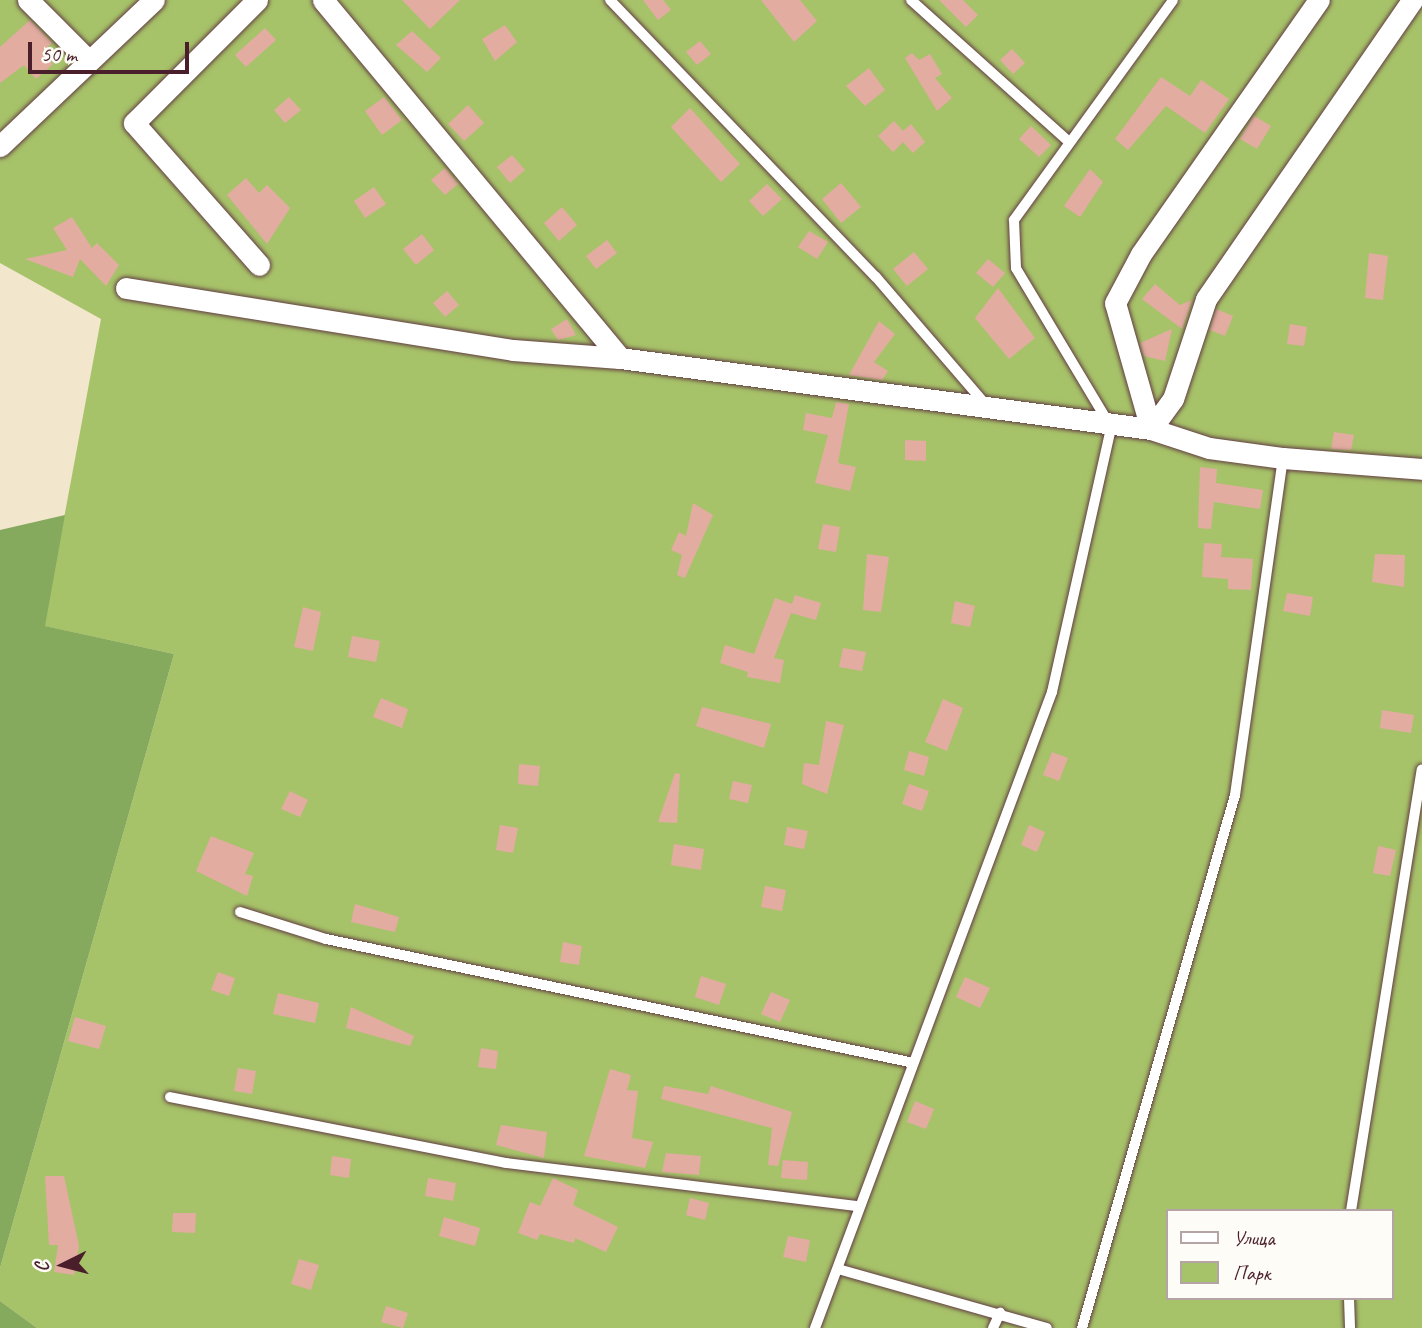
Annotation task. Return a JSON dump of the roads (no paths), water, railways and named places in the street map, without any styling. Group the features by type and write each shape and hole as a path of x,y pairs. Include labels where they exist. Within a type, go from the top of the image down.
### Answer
{"street":[{"path":"28,0 88,61"},
{"path":"0,146 153,0"},
{"path":"257,0 134,123 259,265"},
{"path":"323,0 620,358"},
{"path":"1151,429 1115,303 1141,254 1318,0"},
{"path":"1151,429 1173,399 1206,299 1412,0"},
{"path":"126,288 513,350 620,358 991,411 1111,427 1151,429 1209,448 1283,458 1422,468"}],"lane":[{"path":"610,0 876,277 991,411"},
{"path":"911,0 1069,142"},
{"path":"815,1328 909,1062 1005,828 1052,692 1111,427 1016,268 1014,220 1173,0"},
{"path":"1082,1328 1235,794 1283,458"},
{"path":"1350,1209 1422,770"},
{"path":"240,912 326,939 909,1062"},
{"path":"170,1097 506,1163 857,1206"},
{"path":"838,1269 1047,1328"},
{"path":"1349,1300 1350,1328"},
{"path":"993,1328 1000,1313"}]}
